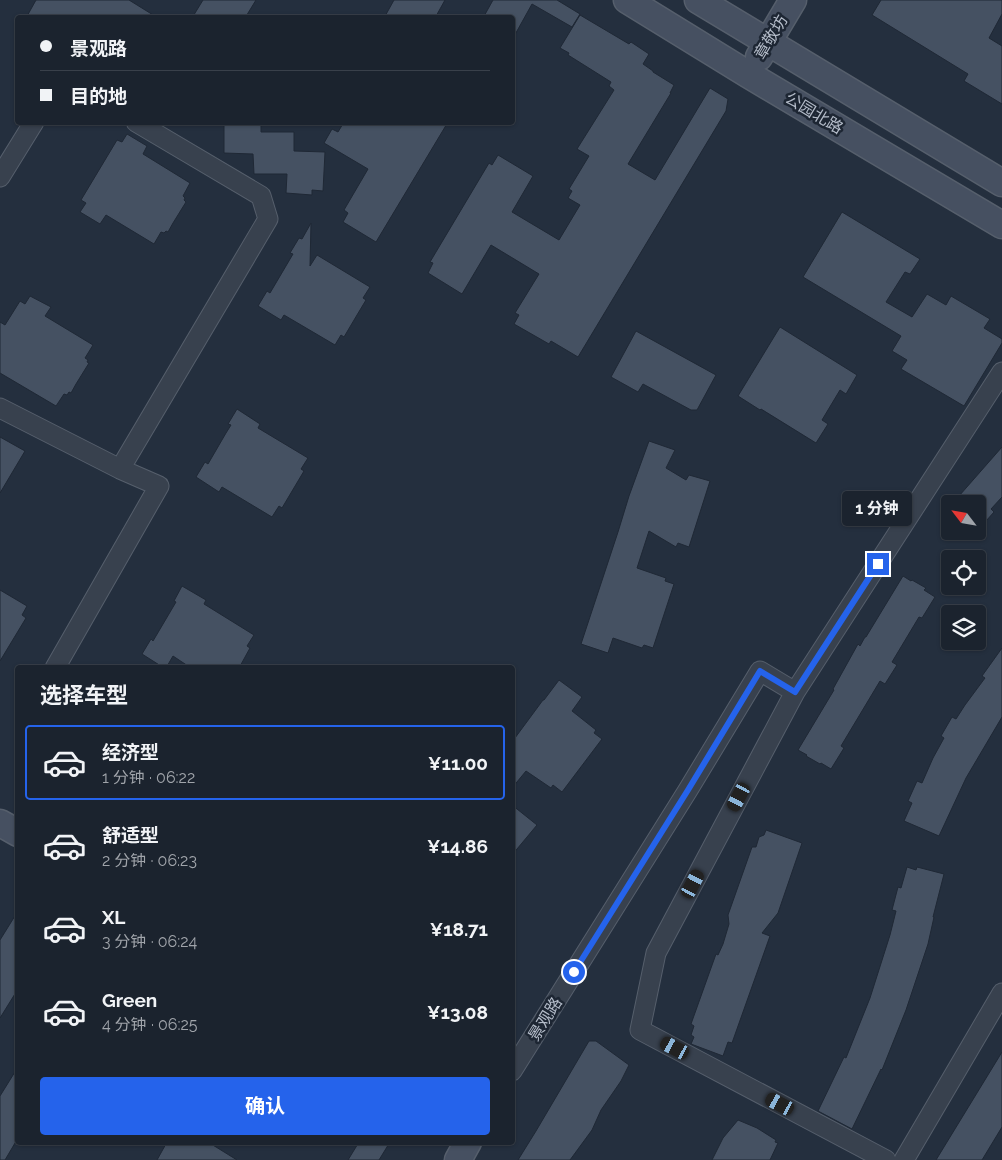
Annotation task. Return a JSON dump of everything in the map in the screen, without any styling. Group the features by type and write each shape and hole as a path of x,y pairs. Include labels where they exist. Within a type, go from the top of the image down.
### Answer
{"main road":[{"name":"公园北路","path":"627,0 749,75 1002,224"},
{"path":"698,0 1002,183"},
{"name":"章敬坊","path":"749,75 794,0"},
{"path":"0,823 15,831"},
{"path":"458,1160 466,1145"}],"street":[{"path":"0,177 32,125"},
{"path":"120,469 268,219 261,196 141,125"},
{"path":"886,1160 640,1030 656,953 795,692 1002,372"},
{"path":"0,408 120,469 159,486 57,665"},
{"name":"景观路","path":"515,1066 688,790 760,671 795,692"},
{"path":"904,1160 1002,993"}],"building":[{"path":"36,0 129,0 153,15 28,15"},
{"path":"203,0 256,0 247,15 194,15"},
{"path":"394,0 445,0 437,15 386,15"},
{"path":"493,0 557,0 580,14 572,27 532,4 515,35 515,15 485,15"},
{"path":"881,0 1002,0 1002,14 989,38 1002,46 1002,104 964,81 968,74 872,15"},
{"path":"580,15 629,44 631,42 649,54 643,64 674,85 628,164 655,180 710,88 728,99 726,111 578,357 551,341 549,344 514,324 519,315 515,313 539,274 491,245 462,294 428,273 433,263 430,262 489,163 492,165 498,155 533,176 512,212 559,240 580,205 568,198 572,191 569,189 589,156 577,149 614,90 609,86 611,82 560,48"},
{"path":"224,125 261,125 261,132 294,132 294,151 325,152 323,191 312,190 312,195 286,193 287,174 254,174 253,154 224,153"},
{"path":"342,125 446,125 376,242 343,222 348,213 344,210 368,169 324,143 332,129 338,132"},
{"path":"127,134 147,146 143,154 190,183 183,196 186,202 168,232 161,232 154,244 106,215 100,224 80,212 86,203 81,200 117,140 122,142"},
{"path":"842,212 920,259 910,274 905,272 886,302 912,317 927,294 946,305 951,296 990,319 984,328 1002,339 1002,343 964,406 901,369 907,360 892,351 901,336 803,277"},
{"path":"311,223 310,266 317,255 370,287 363,298 366,300 344,337 341,335 335,345 284,315 281,320 258,306 267,291 270,293 293,254 290,253 299,238 302,239"},
{"path":"30,296 51,307 45,316 93,345 85,358 89,363 71,393 64,394 56,406 0,373 0,322 5,325 20,301 25,304"},
{"path":"780,327 857,375 846,394 840,390 822,420 828,424 816,443 738,396"},
{"path":"636,331 716,375 697,410 691,410 643,384 638,392 611,377"},
{"path":"237,409 260,424 258,428 308,458 301,469 304,471 282,508 279,506 272,517 222,487 219,492 196,477 205,462 208,464 231,425 228,424"},
{"path":"0,437 25,451 0,493"},
{"path":"649,441 675,450 666,468 686,480 689,475 710,481 689,547 678,543 676,547 649,531 637,568 666,578 665,581 674,584 653,648 644,645 642,648 613,638 608,653 581,644"},
{"path":"1002,447 1002,497 991,509 994,512 986,521 986,495 960,495"},
{"path":"903,576 926,588 924,590 935,597 922,618 919,617 892,662 897,665 885,684 880,681 841,746 844,748 831,769 798,750 834,690 858,644 860,646"},
{"path":"182,586 206,600 204,604 254,635 247,646 250,648 241,665 186,665 173,656 168,665 159,665 142,654 151,639 153,641 176,602 174,601"},
{"path":"0,590 27,606 22,615 26,618 0,661"},
{"path":"1002,648 1002,717 966,778 939,836 904,821 912,803 908,801 917,781 922,783 944,738 941,736 952,717 956,719 985,678 982,676"},
{"path":"559,680 582,697 572,711 596,730 594,733 602,739 562,792 553,785 551,788 526,771 515,784 515,738"},
{"path":"515,807 537,825 515,851"},
{"path":"766,830 802,843 778,913 762,933 770,936 732,1043 728,1042 723,1056 691,1044 694,1037 691,1035 694,1026 691,1024 716,954 718,955 723,944 729,924 728,915 752,847 756,847 759,837 764,835"},
{"path":"907,867 916,870 917,867 944,874 928,944 906,1010 882,1070 852,1129 818,1111 844,1057 846,1058 870,998 890,935 896,911 892,910 898,887 901,888"},
{"path":"15,916 15,994 0,1018 0,940"},
{"path":"589,1041 596,1041 629,1065 621,1081 601,1110 592,1130 570,1160 518,1160 536,1131"},
{"path":"1002,1052 1002,1127 982,1160 936,1160"},
{"path":"15,1072 15,1143 5,1160 0,1160 0,1096"},
{"path":"738,1120 757,1128 776,1140 775,1142 778,1143 770,1160 712,1160 723,1138"},
{"path":"165,1145 213,1145 237,1160 157,1160"},
{"path":"357,1145 388,1145 379,1160 348,1160"}],"route":[{"path":"574,972 760,671 795,692 878,564"}]}
